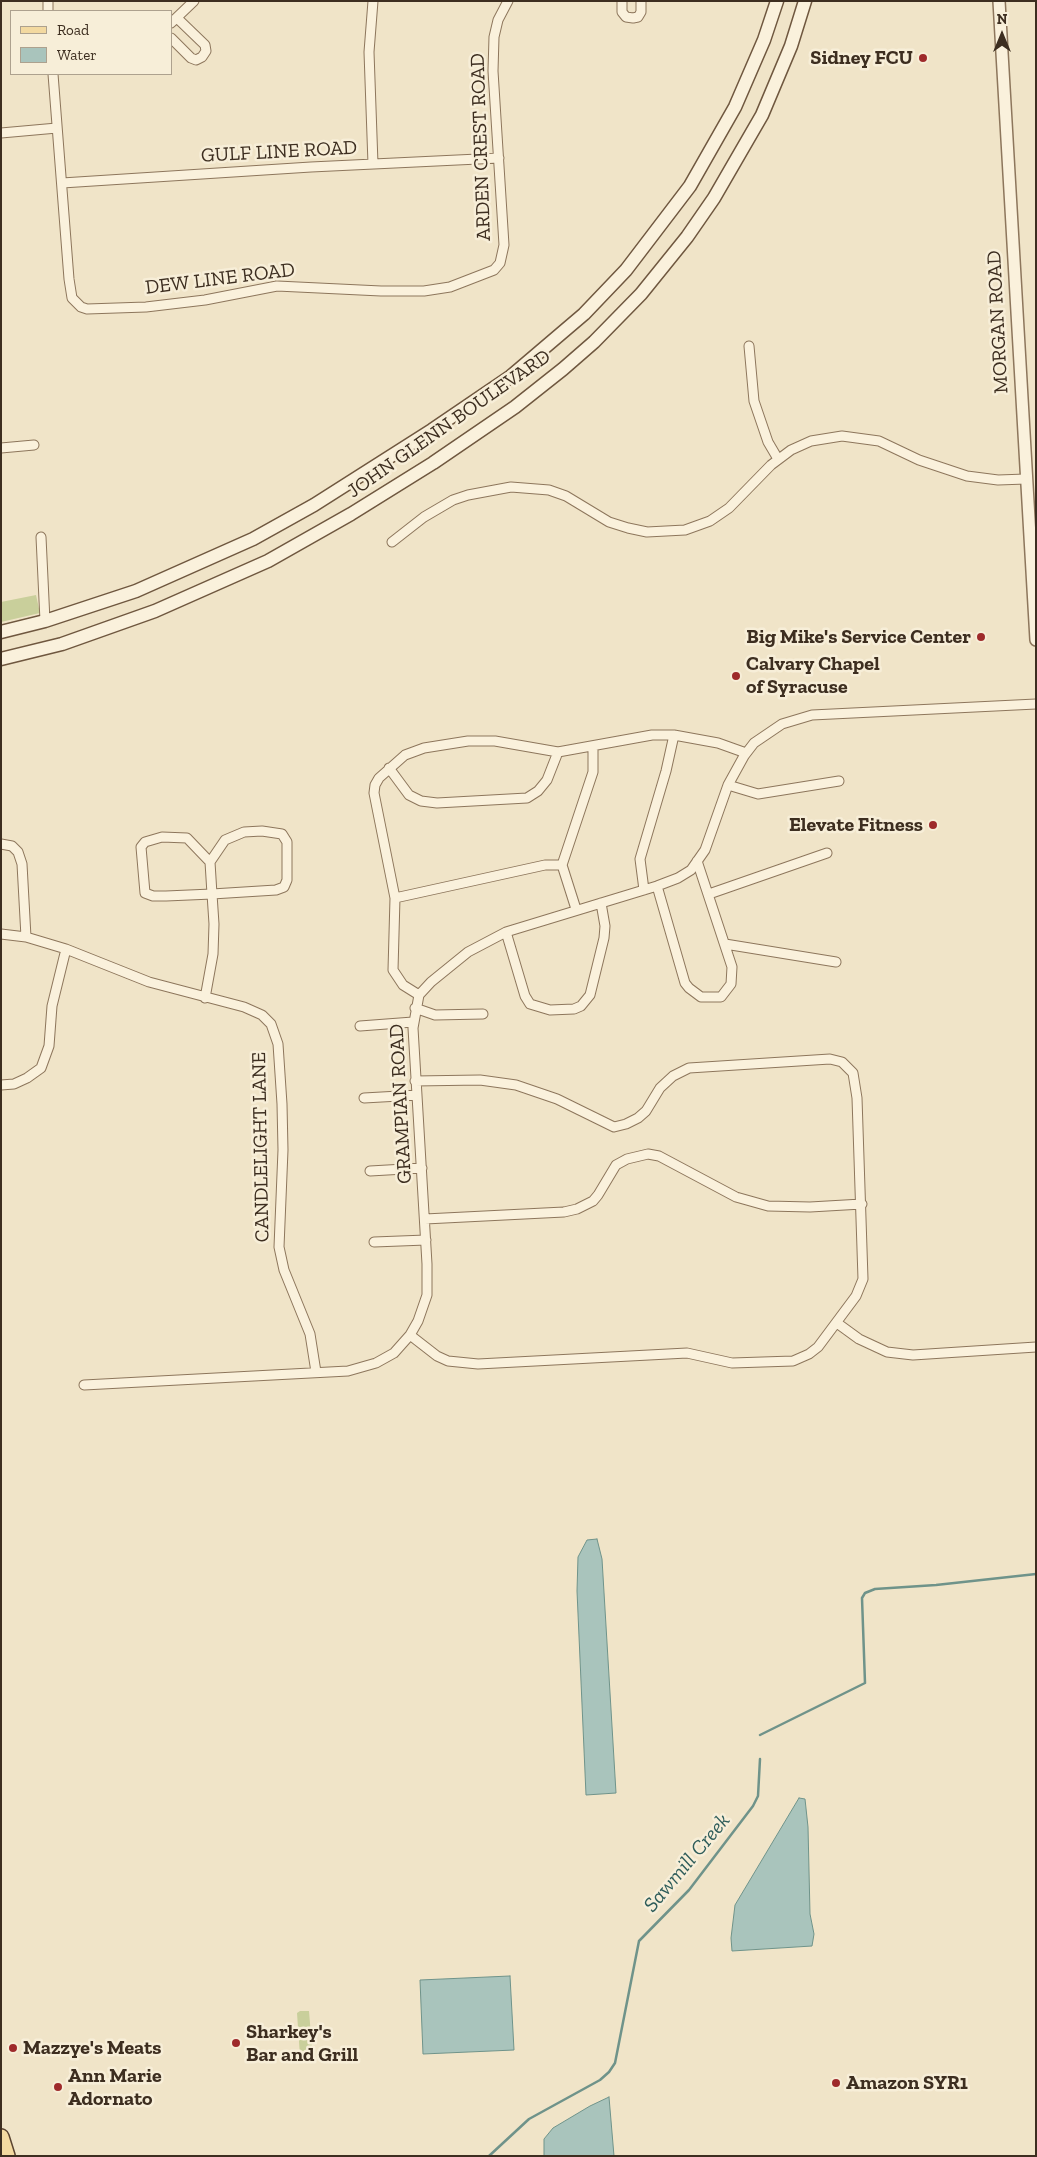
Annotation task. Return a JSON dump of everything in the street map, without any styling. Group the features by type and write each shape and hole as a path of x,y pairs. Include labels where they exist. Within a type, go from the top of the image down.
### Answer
{"main road":[{"name":"JOHN GLENN BOULEVARD","path":"1,632 45,621 136,590 196,566 296,515 440,425 510,377 559,337 626,270 690,186 719,139 735,107 764,40 777,1"},
{"name":"JOHN GLENN BOULEVARD","path":"1,659 62,644 155,611 268,561 351,514 433,463 515,406 563,369 594,342 641,294 687,237 714,198 762,115 791,46 805,1"},
{"path":"1,2136 7,2156"}],"street":[{"path":"172,39 190,58 196,60 202,57 206,51 205,45 174,21 194,1"},
{"name":"ARDEN CREST ROAD","path":"500,263 504,245 493,71 494,37 498,20 508,1"},
{"path":"622,1 622,12 626,16 633,18 638,17 641,1"},
{"name":"MORGAN ROAD","path":"999,1 1036,640"},
{"path":"370,2 369,52 373,164"},
{"name":"DEW LINE ROAD","path":"55,75 57,128 72,298 81,307 87,309 146,307 204,300 277,286 424,291 450,287 490,273 500,263"},
{"path":"1,133 57,128"},
{"name":"GULF LINE ROAD","path":"62,183 498,158"},
{"path":"749,346 754,400 768,442 778,459"},
{"path":"392,542 424,516 453,500 511,487 549,490 566,496 609,522 628,528 647,532 685,530 710,522 729,508 778,459 791,450 811,442 842,436 879,441 919,460 966,476 1026,479"},
{"path":"1,448 34,445"},
{"path":"41,537 45,621"},
{"name":"GRAMPIAN ROAD","path":"84,1384 348,1371 376,1363 394,1353 410,1335 423,1311 427,1295 425,1219 413,1022 419,995 446,968 468,952 506,932 678,878 697,861 705,850 728,785 746,753 772,729 812,714 1036,704"},
{"path":"419,995 403,985 393,970 395,898 374,793 374,785 388,768 406,755 424,748 468,741 495,741 558,752 652,736 674,735 718,743 746,753"},
{"path":"644,890 640,859 666,771 674,735"},
{"path":"576,910 562,865 593,772 593,746"},
{"path":"388,768 409,795 421,802 437,803 527,798 538,791 547,780 558,752"},
{"path":"728,785 758,794 839,780"},
{"path":"205,998 213,954 212,894 210,862 225,840 244,832 262,831 282,834 287,842 287,880 284,887 276,890 212,894 166,896 153,896 145,892 141,847 145,842 162,838 187,838 210,862"},
{"path":"1,844 12,846 18,852 22,864 26,937"},
{"path":"709,894 827,853"},
{"path":"657,886 689,988 701,997 721,996 731,984 733,976 725,944 697,861"},
{"path":"395,898 545,865 562,865"},
{"path":"506,932 525,996 530,1004 550,1010 574,1009 581,1006 590,995 604,938 605,926 601,903"},
{"name":"CANDLELIGHT LANE","path":"1,934 26,937 66,949 149,982 253,1010 262,1015 274,1028 278,1044 282,1123 279,1247 284,1270 310,1334 316,1372"},
{"path":"725,944 836,962"},
{"path":"1,1085 14,1084 41,1068 49,1046 52,1006 66,949"},
{"path":"415,1008 435,1015 483,1014"},
{"path":"360,1026 413,1022"},
{"path":"410,1335 437,1356 448,1361 478,1364 687,1354 725,1362 793,1361 809,1354 837,1323 856,1296 864,1279 857,1098 853,1073 842,1062 830,1059 689,1068 666,1082 660,1088 646,1111 626,1124 614,1127 557,1098 516,1085 480,1080 416,1081"},
{"path":"364,1098 417,1095"},
{"path":"425,1219 564,1212 578,1209 598,1195 616,1165 637,1156 648,1154 659,1156 736,1197 768,1206 810,1207 862,1204"},
{"path":"370,1171 422,1168"},
{"path":"374,1242 426,1240"},
{"path":"837,1323 859,1339 887,1352 913,1355 1036,1347"}],"green space":[{"path":"36,595 40,613 1,622 1,602"},
{"path":"309,2011 313,2060 311,2063 302,2063 300,2056 297,2013"}],"water":[{"path":"597,1539 602,1559 616,1793 586,1795 577,1591 578,1557 587,1540"},
{"path":"799,1798 805,1799 808,1827 810,1914 814,1934 812,1946 732,1951 731,1938 735,1905"},
{"path":"510,1976 514,2050 423,2054 420,1980"},
{"path":"609,2097 614,2156 544,2156 544,2139 553,2128"}],"waterway":[{"name":"Sawmill Creek","path":"760,1735 865,1683 862,1598 865,1593 875,1589 936,1585 1036,1574"},
{"name":"Sawmill Creek","path":"489,2156 529,2119 600,2080 609,2072 615,2063 639,1941 689,1890 753,1806 758,1796 760,1759"}],"place":[{"name":"Sidney FCU","path":"923,58"},
{"name":"Big Mike's Service Center","path":"981,637"},
{"name":"Calvary Chapel of Syracuse","path":"736,676"},
{"name":"Elevate Fitness","path":"933,825"},
{"name":"Sharkey's Bar and Grill","path":"236,2043"},
{"name":"Mazzye's Meats","path":"13,2048"},
{"name":"Amazon SYR1","path":"836,2083"},
{"name":"Ann Marie Adornato","path":"58,2087"}]}
